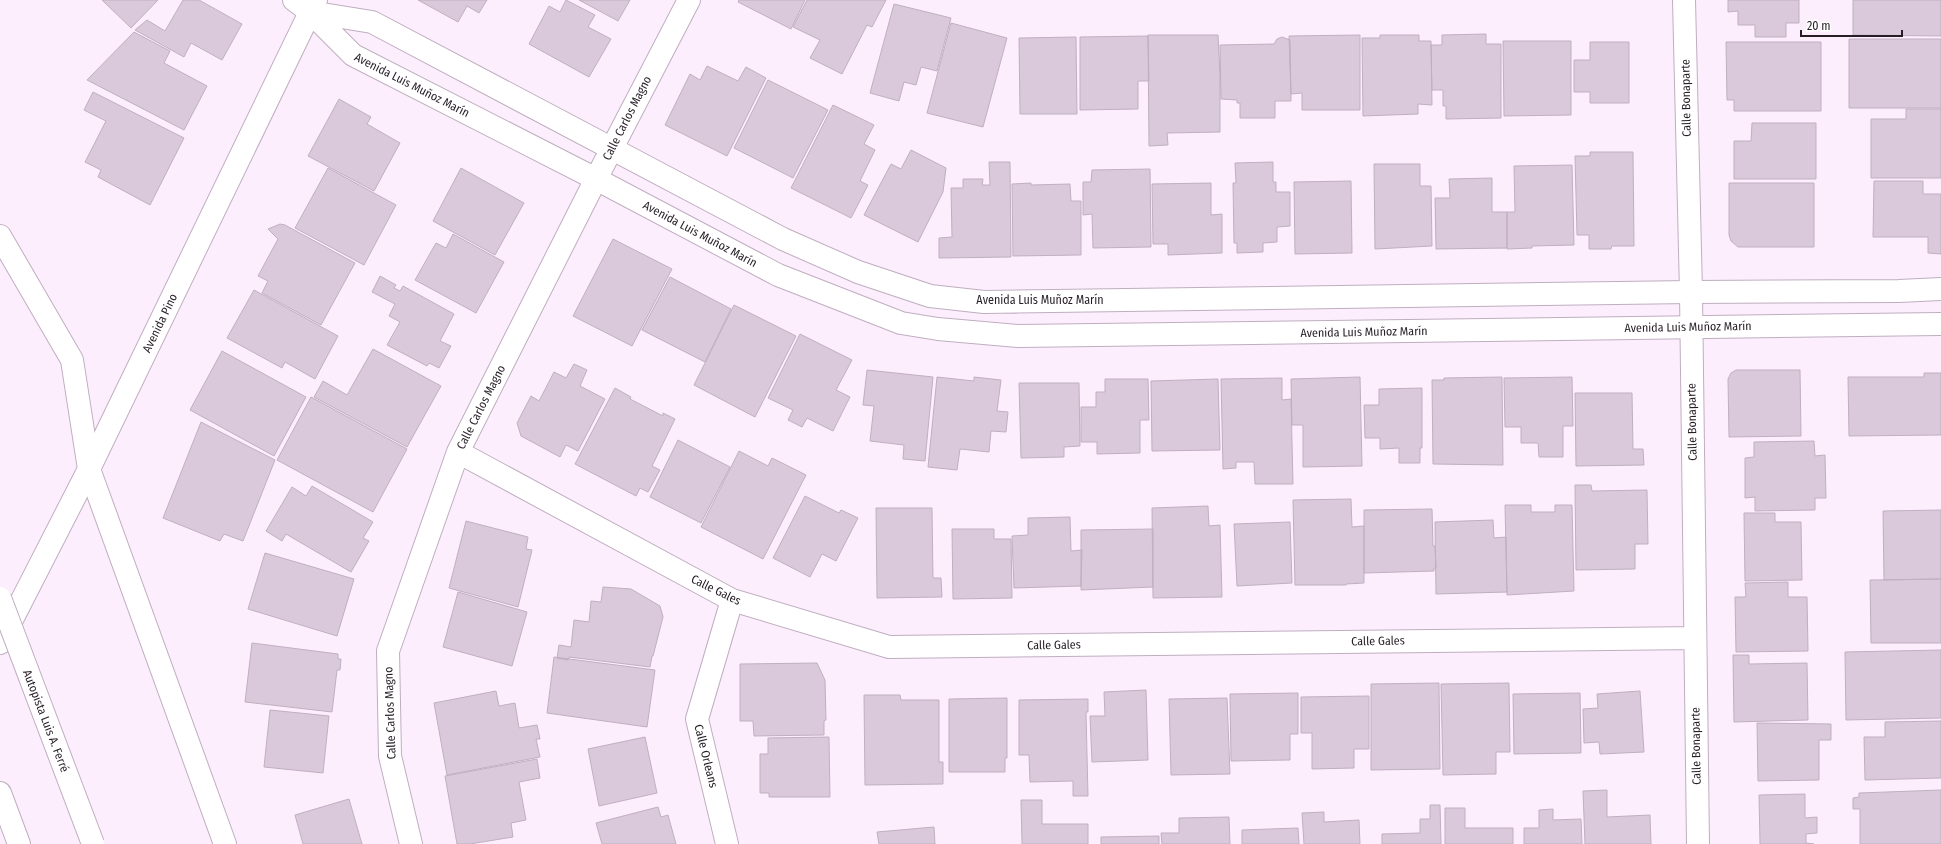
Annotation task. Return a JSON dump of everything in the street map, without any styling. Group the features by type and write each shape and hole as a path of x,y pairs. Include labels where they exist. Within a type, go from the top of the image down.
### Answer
{"main road":[{"name":"Calle Carlos Magno","path":"411,844 390,756 388,651 458,452 612,147 689,0"},
{"name":"Calle Bonaparte","path":"1684,0 1691,292 1698,844"},
{"name":"Avenida Luis Muñoz Marín","path":"306,4 372,22 612,147 783,239 858,272 930,296 984,302 1691,292 1899,291 1941,289"},
{"name":"Avenida Luis Muñoz Marín","path":"306,4 352,55 596,179 778,275 901,323 938,329 1018,336 1218,335 1691,326 1941,324"},
{"name":"Avenida Pino","path":"0,643 89,469 306,4"},
{"path":"0,236 72,360 89,469 226,844"},
{"name":"Calle Gales","path":"458,452 732,600 889,647 1695,638"},
{"name":"Autopista Luis A. Ferré","path":"0,598 93,844"},
{"name":"Calle Orleans","path":"727,844 697,719 732,600"},
{"path":"0,793 19,844"}],"building":[{"path":"102,0 158,0 131,28"},
{"path":"183,0 199,0 242,24 222,60 191,43 184,57 135,30 147,20 165,31"},
{"path":"418,0 487,0 479,13 467,6 458,22"},
{"path":"566,0 595,15 588,27 611,39 589,77 529,44 549,6 560,12"},
{"path":"579,0 630,0 618,21"},
{"path":"739,0 805,0 791,29 738,2"},
{"path":"807,0 886,0 872,27 867,25 842,74 810,58 820,40 793,27"},
{"path":"1728,0 1799,0 1799,23 1786,23 1786,37 1755,37 1755,25 1738,25 1738,11 1728,12"},
{"path":"1853,0 1941,0 1941,36 1853,35"},
{"path":"894,4 951,18 937,71 921,67 916,85 904,82 899,101 870,93"},
{"path":"951,23 1007,38 983,127 927,113"},
{"path":"134,32 170,51 164,63 207,86 184,130 87,80"},
{"path":"1486,34 1486,44 1501,44 1501,118 1446,119 1446,106 1443,106 1443,90 1432,90 1431,45 1442,45 1442,35"},
{"path":"1148,35 1218,35 1220,132 1167,133 1168,145 1149,146"},
{"path":"1360,35 1360,110 1302,110 1302,93 1291,94 1289,36"},
{"path":"1380,35 1419,35 1419,41 1431,41 1432,105 1418,104 1418,114 1363,116 1362,38 1380,38"},
{"path":"1148,36 1149,81 1138,81 1138,109 1080,110 1080,37"},
{"path":"1076,37 1077,114 1020,114 1019,38"},
{"path":"1282,37 1290,40 1291,101 1275,101 1275,118 1240,118 1240,103 1237,103 1237,100 1221,99 1220,45 1274,44 1277,39"},
{"path":"1849,39 1941,39 1941,108 1849,108"},
{"path":"1503,41 1571,41 1571,115 1504,116"},
{"path":"1590,42 1629,42 1629,103 1590,103 1590,92 1574,92 1574,60 1590,60"},
{"path":"1726,42 1821,42 1821,111 1734,111 1734,100 1727,100"},
{"path":"707,66 738,81 746,67 766,78 727,156 665,125 690,74 700,80"},
{"path":"768,80 828,110 793,178 734,148"},
{"path":"93,92 184,138 150,205 98,177 101,170 85,162 106,121 84,110"},
{"path":"339,99 371,117 367,124 400,143 374,191 308,156"},
{"path":"833,105 874,125 864,144 875,150 860,181 868,185 851,218 791,188"},
{"path":"1906,109 1941,109 1941,178 1871,178 1871,119 1906,119"},
{"path":"1752,123 1816,123 1816,179 1734,179 1734,141 1751,141"},
{"path":"911,150 946,168 943,192 918,242 864,215 891,164 901,169"},
{"path":"1590,152 1633,152 1634,246 1612,246 1611,249 1589,249 1589,235 1577,235 1575,156 1590,156"},
{"path":"989,162 1010,162 1011,257 939,258 939,238 952,237 951,188 963,188 963,179 983,179 982,185 990,185"},
{"path":"1273,162 1273,182 1276,182 1276,192 1290,192 1290,226 1277,227 1277,242 1263,243 1263,252 1237,253 1237,243 1234,243 1233,183 1236,183 1235,163"},
{"path":"1374,164 1420,164 1420,186 1431,186 1432,246 1375,249"},
{"path":"1572,165 1574,245 1532,246 1532,248 1507,249 1507,212 1515,212 1514,166"},
{"path":"328,168 396,205 364,265 295,228"},
{"path":"461,168 524,203 495,255 433,221"},
{"path":"1150,169 1151,247 1093,248 1092,214 1083,215 1083,182 1091,182 1092,170"},
{"path":"1492,178 1492,212 1507,212 1507,248 1436,249 1435,198 1450,198 1449,179"},
{"path":"1351,181 1352,253 1295,254 1294,182"},
{"path":"1874,181 1923,181 1923,194 1941,194 1941,254 1928,253 1928,237 1873,237"},
{"path":"1031,183 1031,185 1070,184 1071,201 1081,201 1081,255 1013,256 1012,184"},
{"path":"1211,183 1211,215 1222,214 1222,253 1168,255 1168,244 1153,244 1152,184"},
{"path":"1729,183 1814,183 1814,247 1738,247 1731,241 1729,235"},
{"path":"280,224 285,225 355,263 321,325 262,293 268,281 258,276 278,239 268,229"},
{"path":"453,234 504,262 476,313 415,280 436,243 446,248"},
{"path":"613,239 672,269 632,346 573,316"},
{"path":"380,276 396,285 394,288 400,291 403,286 454,314 440,341 451,346 439,368 429,363 427,366 387,345 400,322 389,316 395,304 372,292"},
{"path":"670,277 731,309 705,362 642,330"},
{"path":"254,290 338,336 315,379 285,362 282,368 227,338"},
{"path":"734,305 796,336 755,417 694,385"},
{"path":"800,334 852,360 836,390 850,397 833,431 807,418 802,427 788,420 793,410 768,398"},
{"path":"373,349 441,386 407,447 314,397 323,381 347,395"},
{"path":"222,351 306,397 274,456 190,410"},
{"path":"574,364 587,370 580,386 605,399 578,451 566,445 560,457 521,436 517,423 531,396 539,401 554,372 566,378"},
{"path":"867,370 933,377 925,461 903,459 904,445 870,441 874,406 863,405"},
{"path":"1736,370 1800,370 1801,436 1729,437 1728,379 1731,373"},
{"path":"1924,373 1941,373 1941,435 1849,436 1848,377 1924,377"},
{"path":"937,377 974,381 974,377 1001,380 997,411 1008,412 1006,432 991,431 989,452 960,449 957,470 928,467"},
{"path":"1360,377 1362,466 1303,467 1303,425 1292,425 1291,379"},
{"path":"1502,377 1503,465 1433,464 1432,380 1444,380 1444,378"},
{"path":"1572,377 1573,426 1563,426 1563,457 1539,457 1538,443 1521,443 1521,427 1505,427 1504,378"},
{"path":"1282,378 1282,400 1291,399 1293,484 1255,484 1254,462 1236,462 1236,468 1223,469 1221,379"},
{"path":"1105,379 1148,379 1149,420 1140,420 1140,453 1097,454 1097,442 1081,442 1081,407 1096,407 1096,392 1105,392"},
{"path":"1218,379 1220,450 1152,451 1151,381"},
{"path":"1019,383 1079,383 1080,446 1064,447 1064,457 1021,458"},
{"path":"615,388 631,397 630,399 663,416 663,413 675,419 652,466 660,470 648,492 640,488 636,496 575,464"},
{"path":"1422,388 1422,448 1420,448 1420,463 1399,463 1399,448 1380,449 1380,438 1365,438 1364,405 1379,405 1379,389"},
{"path":"1575,393 1632,393 1633,449 1643,449 1644,465 1576,466"},
{"path":"311,397 407,449 373,512 277,460"},
{"path":"201,422 275,460 243,541 224,534 220,541 163,518"},
{"path":"678,440 730,467 701,523 650,497"},
{"path":"1814,441 1815,456 1825,455 1826,498 1815,498 1815,510 1755,511 1755,497 1745,498 1745,458 1754,457 1754,442"},
{"path":"739,451 768,466 772,458 806,475 763,559 701,527"},
{"path":"1575,485 1591,485 1592,491 1647,490 1648,544 1635,544 1635,569 1576,570"},
{"path":"312,486 373,522 363,538 369,541 351,572 286,534 282,541 266,531 292,487 306,496"},
{"path":"805,496 839,513 841,510 858,518 836,561 822,554 810,577 773,558"},
{"path":"1351,499 1352,527 1364,526 1364,583 1346,585 1295,585 1293,500"},
{"path":"1505,505 1531,505 1531,512 1555,512 1555,505 1572,505 1574,591 1507,595"},
{"path":"1208,506 1209,526 1220,525 1222,597 1153,598 1152,508"},
{"path":"876,508 932,508 933,578 941,578 942,597 877,598"},
{"path":"1432,509 1433,546 1435,546 1436,568 1434,568 1434,571 1364,573 1364,510"},
{"path":"1941,510 1941,579 1884,580 1883,511"},
{"path":"1744,513 1775,513 1775,522 1801,522 1802,580 1745,581"},
{"path":"1070,517 1071,551 1082,550 1081,586 1014,588 1012,536 1028,535 1028,518"},
{"path":"1493,520 1494,538 1506,537 1507,592 1436,594 1435,522"},
{"path":"466,521 528,537 526,549 532,550 518,607 449,588"},
{"path":"1290,522 1292,583 1237,586 1234,524"},
{"path":"952,529 994,529 994,539 1011,539 1012,598 953,599"},
{"path":"1153,529 1153,587 1081,590 1081,530"},
{"path":"265,553 354,579 337,636 248,609"},
{"path":"1941,579 1941,643 1871,643 1870,580"},
{"path":"1788,582 1788,597 1807,597 1808,651 1736,652 1735,597 1746,597 1745,583"},
{"path":"603,587 631,589 660,606 663,617 650,667 569,657 568,660 557,658 559,645 571,647 574,620 589,622 591,601 601,602"},
{"path":"458,592 527,612 512,666 443,647"},
{"path":"252,643 338,654 338,659 341,659 340,670 337,670 332,712 245,702"},
{"path":"1941,650 1941,718 1846,720 1845,652"},
{"path":"1733,655 1749,655 1749,664 1807,663 1808,720 1734,722"},
{"path":"554,657 655,670 647,727 547,713"},
{"path":"817,663 825,680 826,720 824,721 824,735 754,736 753,721 740,721 740,664"},
{"path":"1439,683 1440,769 1371,770 1371,684"},
{"path":"1509,683 1510,752 1496,752 1496,774 1443,775 1441,684"},
{"path":"1146,690 1148,760 1092,762 1090,716 1105,716 1104,692"},
{"path":"496,691 499,706 515,703 519,728 537,725 540,739 536,739 540,757 447,775 434,703"},
{"path":"1640,691 1644,752 1600,754 1599,742 1584,743 1583,709 1598,708 1597,694"},
{"path":"1298,693 1298,734 1290,734 1290,760 1231,761 1230,694"},
{"path":"1580,693 1581,753 1514,754 1513,694"},
{"path":"864,695 900,695 901,700 939,700 939,762 943,762 943,784 865,785"},
{"path":"1369,696 1369,749 1354,749 1354,768 1312,769 1312,733 1301,733 1301,697"},
{"path":"1007,698 1007,758 1005,758 1005,772 949,772 949,699"},
{"path":"1227,698 1230,774 1171,775 1169,699"},
{"path":"1088,699 1088,712 1086,712 1088,796 1073,796 1073,781 1030,782 1029,755 1019,755 1019,700"},
{"path":"270,710 329,716 323,773 264,767"},
{"path":"1941,721 1941,778 1865,780 1864,737 1885,737 1885,722"},
{"path":"1757,723 1831,724 1831,740 1819,740 1819,780 1758,781"},
{"path":"645,737 657,793 599,806 588,749"},
{"path":"829,737 830,797 769,797 769,793 760,793 760,754 768,754 768,738"},
{"path":"537,759 540,778 519,782 526,820 511,823 513,837 470,844 457,844 445,776"},
{"path":"1607,790 1607,817 1650,815 1651,844 1585,844 1583,791"},
{"path":"1941,790 1941,844 1860,844 1860,809 1853,809 1853,798 1859,797 1859,793"},
{"path":"1805,794 1805,818 1817,817 1817,833 1806,834 1806,843 1814,844 1760,844 1759,795"},
{"path":"349,799 362,844 303,844 295,815"},
{"path":"1021,800 1042,800 1042,824 1088,824 1088,844 1022,844"},
{"path":"1430,805 1440,805 1441,844 1382,844 1382,834 1420,833 1420,819 1430,819"},
{"path":"658,807 661,817 668,815 676,844 602,844 596,823"},
{"path":"1445,808 1465,808 1465,828 1513,828 1513,844 1445,844"},
{"path":"1553,809 1553,820 1581,819 1582,844 1524,844 1524,828 1539,828 1539,810"},
{"path":"1324,812 1324,822 1359,820 1360,844 1304,844 1302,813"},
{"path":"1229,817 1230,844 1162,844 1161,833 1179,833 1179,818"},
{"path":"934,827 935,844 879,844 877,832"},
{"path":"1298,828 1299,844 1242,844 1242,830"},
{"path":"1159,836 1159,844 1101,844 1101,837"}]}
